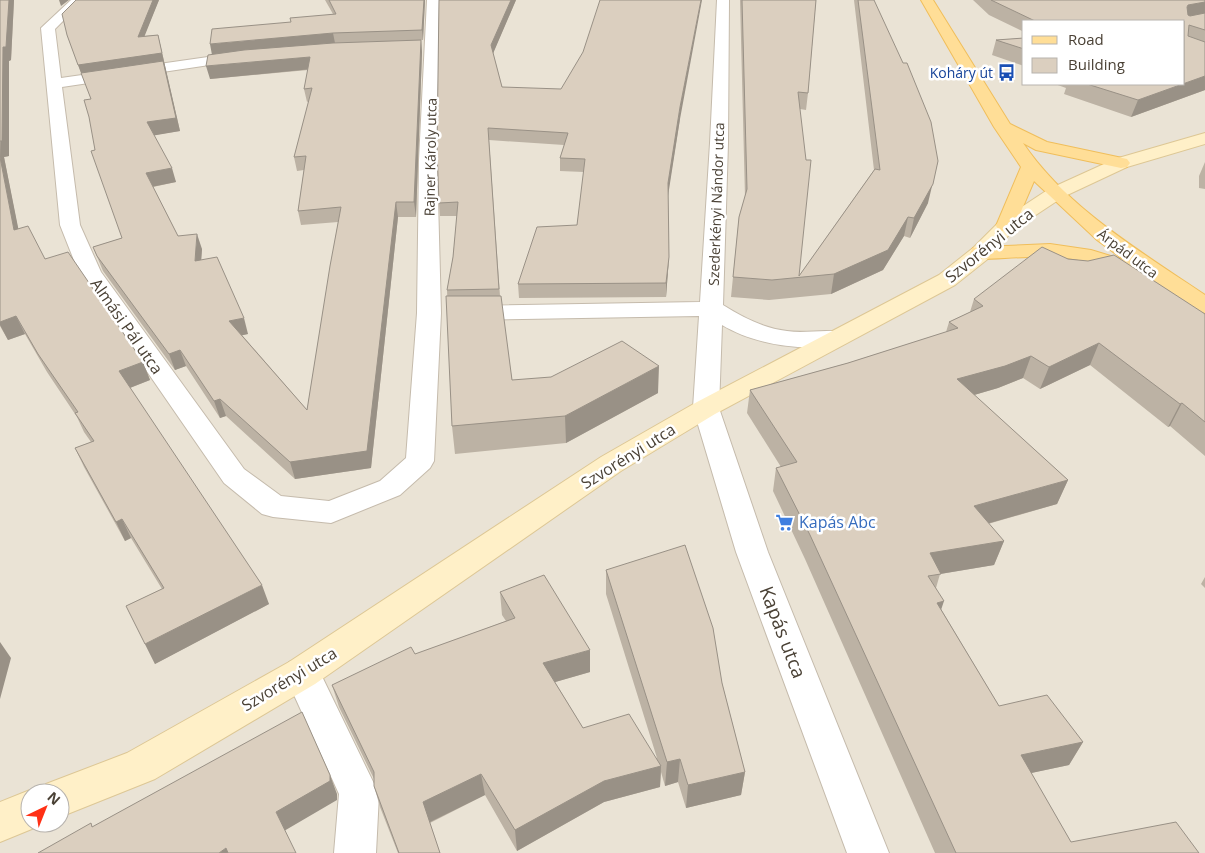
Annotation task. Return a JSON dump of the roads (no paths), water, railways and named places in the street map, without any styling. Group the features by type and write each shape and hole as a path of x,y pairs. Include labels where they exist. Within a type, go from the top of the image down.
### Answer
{"main road":[{"name":"Árpád utca","path":"927,0 1003,127 1030,167 1104,236 1164,280 1205,306"},
{"path":"1003,127 1042,146 1121,163"},
{"name":"Szvorényi utca","path":"70,794 141,766 302,673 611,464 706,408 947,280 981,253 1006,226 1056,193 1121,163 1205,138"},
{"path":"1006,226 1030,167"},
{"path":"981,253 1050,250 1090,256 1164,280"},
{"path":"0,822 20,814"}],"street":[{"name":"Almási Pál utca","path":"78,0 48,28 70,225 90,273 234,476 273,506 331,512 390,488"},
{"name":"Rajner Károly utca","path":"390,488 420,461 429,313 428,160 434,0"},
{"name":"Szederkényi Nándor utca","path":"706,408 712,309 724,0"},
{"path":"413,47 432,46"},
{"path":"54,84 256,55"},
{"path":"429,313 712,309 746,329 788,339 837,338"},
{"name":"Kapás utca","path":"706,408 752,552 868,853"},
{"path":"302,673 359,794 355,853"}],"place":[{"name":"Koháry út","path":"1007,72"},
{"name":"Kapás Abc","path":"785,522"}]}
